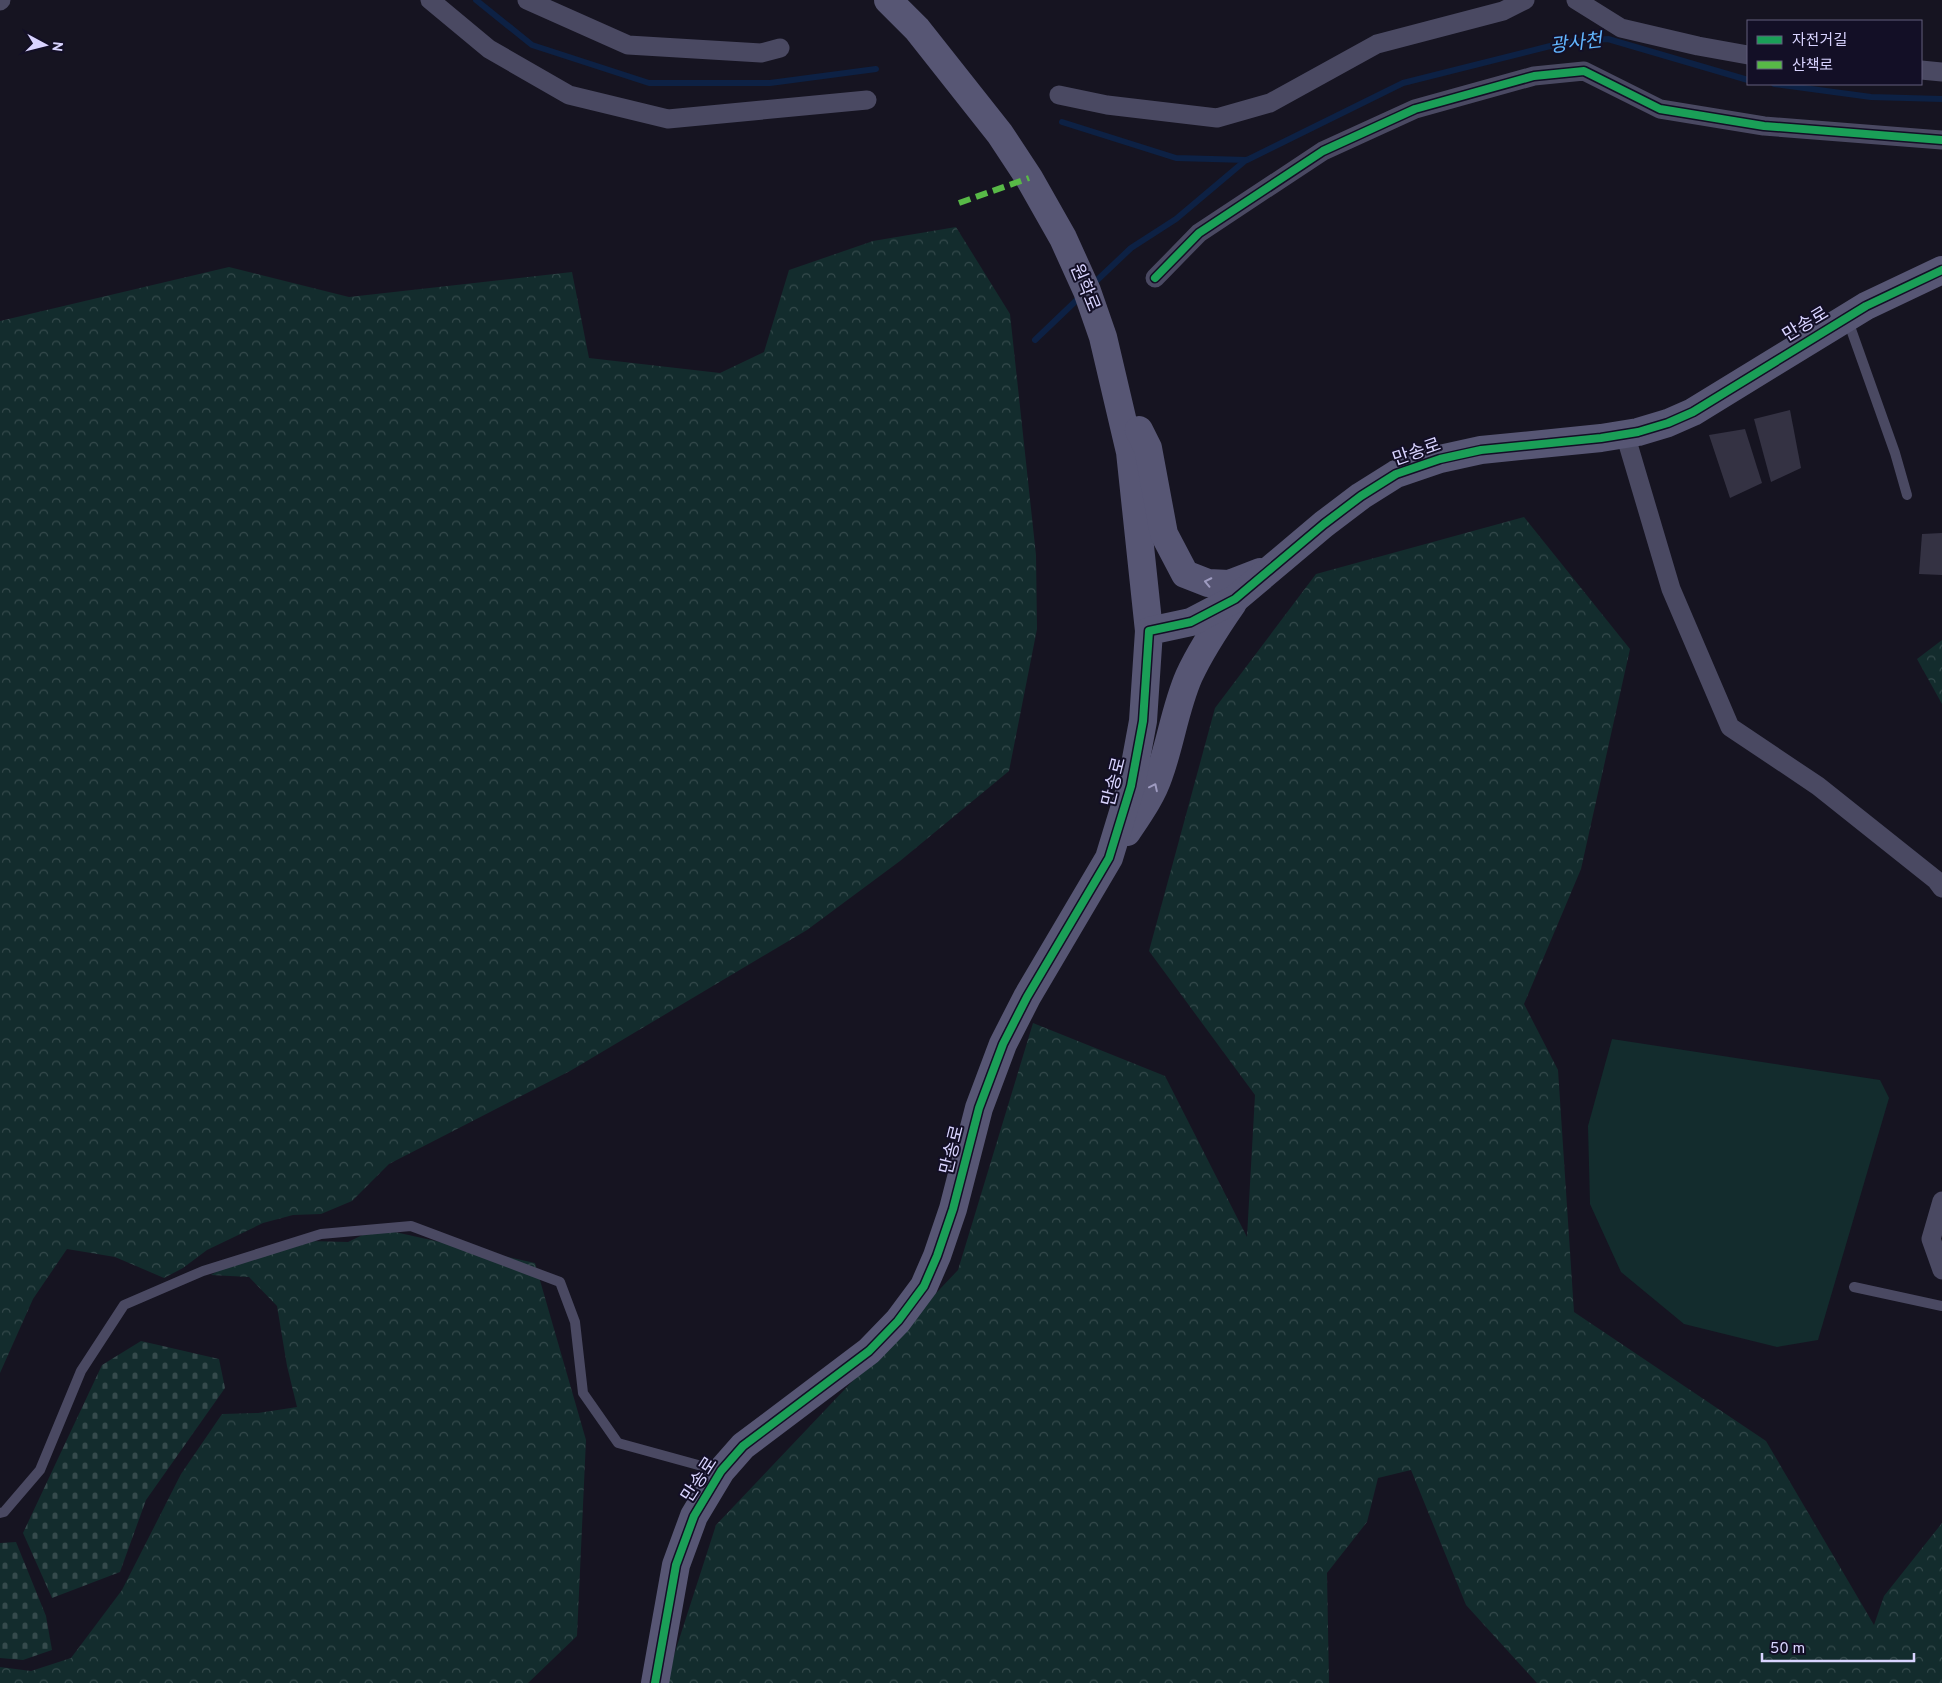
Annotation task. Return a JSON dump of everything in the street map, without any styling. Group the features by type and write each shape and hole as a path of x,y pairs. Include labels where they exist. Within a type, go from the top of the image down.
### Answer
{"street":[{"path":"430,0 489,49 569,95 668,119 867,100"},
{"path":"527,0 628,45 761,52 780,48"},
{"name":"원학로","path":"888,0 917,29 1000,134 1030,178 1063,238 1087,291 1103,336 1130,452 1149,631"},
{"path":"1059,94 1108,104 1217,118 1270,103 1377,44 1503,11 1525,0"},
{"path":"1576,0 1621,28 1698,46 1747,55"},
{"path":"1922,70 1942,72"},
{"path":"1156,278 1199,233 1323,151 1415,109 1534,76 1584,71 1660,109 1764,126 1942,140"},
{"name":"만송로","path":"655,1683 676,1564 694,1516 721,1471 743,1446 869,1351 898,1320 924,1286 937,1256 953,1209 979,1108 1003,1044 1027,997 1109,858 1131,786 1143,721 1149,631 1191,622 1235,599 1354,502 1396,474 1440,460 1481,450 1601,438 1668,423 1693,412 1866,306 1942,270"},
{"path":"1113,377 1148,448 1164,534 1185,574 1208,583 1229,584 1271,568"},
{"path":"1625,434 1671,590 1730,727 1818,786 1936,880 1942,888"},
{"path":"1109,858 1147,801 1159,776 1173,720 1189,676 1214,630 1235,599"},
{"path":"1942,1201 1931,1239 1942,1270"}],"lane":[{"name":"만송로","path":"1847,318 1895,453 1906,494"},
{"path":"0,1512 4,1512 40,1470 81,1371 124,1306 203,1271 321,1234 412,1226 560,1282 574,1322 582,1393 618,1443 721,1471"},
{"path":"1854,1287 1942,1306"}],"green space":[{"path":"956,227 1010,314 1036,555 1037,629 1009,771 900,861 807,930 570,1071 389,1164 352,1201 321,1214 293,1215 263,1223 207,1250 183,1268 164,1278 115,1257 67,1249 33,1299 0,1373 0,321 229,267 349,297 572,272 589,358 720,373 764,352 789,270 873,241"},
{"path":"1524,517 1630,649 1581,869 1524,1004 1558,1070 1574,1312 1766,1441 1874,1625 1884,1596 1942,1523 1942,1683 1537,1683 1466,1605 1411,1470 1378,1478 1367,1522 1327,1573 1329,1683 665,1683 716,1525 958,1270 1033,1023 1165,1076 1247,1237 1255,1095 1149,951 1215,708 1316,574"},
{"path":"1942,640 1942,704 1917,659"},
{"path":"1612,1039 1880,1080 1889,1098 1818,1340 1777,1347 1684,1324 1621,1272 1590,1204 1588,1126"},
{"path":"377,1228 535,1263 586,1440 577,1636 528,1683 0,1683 0,1667 31,1671 71,1658 122,1590 181,1474 222,1414 258,1413 297,1407 287,1366 277,1306 249,1277 211,1275 241,1256 308,1241 348,1242"},
{"path":"141,1341 219,1359 225,1388 146,1500 120,1572 52,1598 23,1533 102,1365"},
{"path":"16,1542 46,1616 52,1650 23,1660 0,1658 0,1543"}],"building":[{"path":"1790,410 1801,468 1771,482 1754,419"},
{"path":"1745,429 1762,483 1730,498 1709,435"},
{"path":"1942,533 1942,575 1919,574 1922,534"}],"waterway":[{"path":"476,0 532,45 649,83 770,83 876,69"},
{"path":"1062,122 1176,158 1247,160 1403,83 1566,42 1608,39 1747,80"},
{"name":"광사천","path":"1781,85 1871,97 1942,99"},
{"path":"1092,285 1131,248 1176,219 1246,160"},
{"path":"1035,340 1081,296"}],"marked path":[{"path":"959,203 1029,178"}],"cycle path":[{"path":"1155,278 1199,233 1323,151 1415,109 1534,76 1584,71 1660,109 1764,126 1942,140"},
{"path":"655,1683 676,1565 694,1516 721,1471 743,1446 869,1351 898,1321 924,1286 937,1256 953,1209 979,1108 1003,1044 1027,997 1109,858 1131,786 1143,721 1149,631 1191,622 1235,599 1324,524 1361,496 1396,474 1440,459 1481,450 1601,438 1638,432 1668,423 1693,412 1866,306 1942,270"}]}
